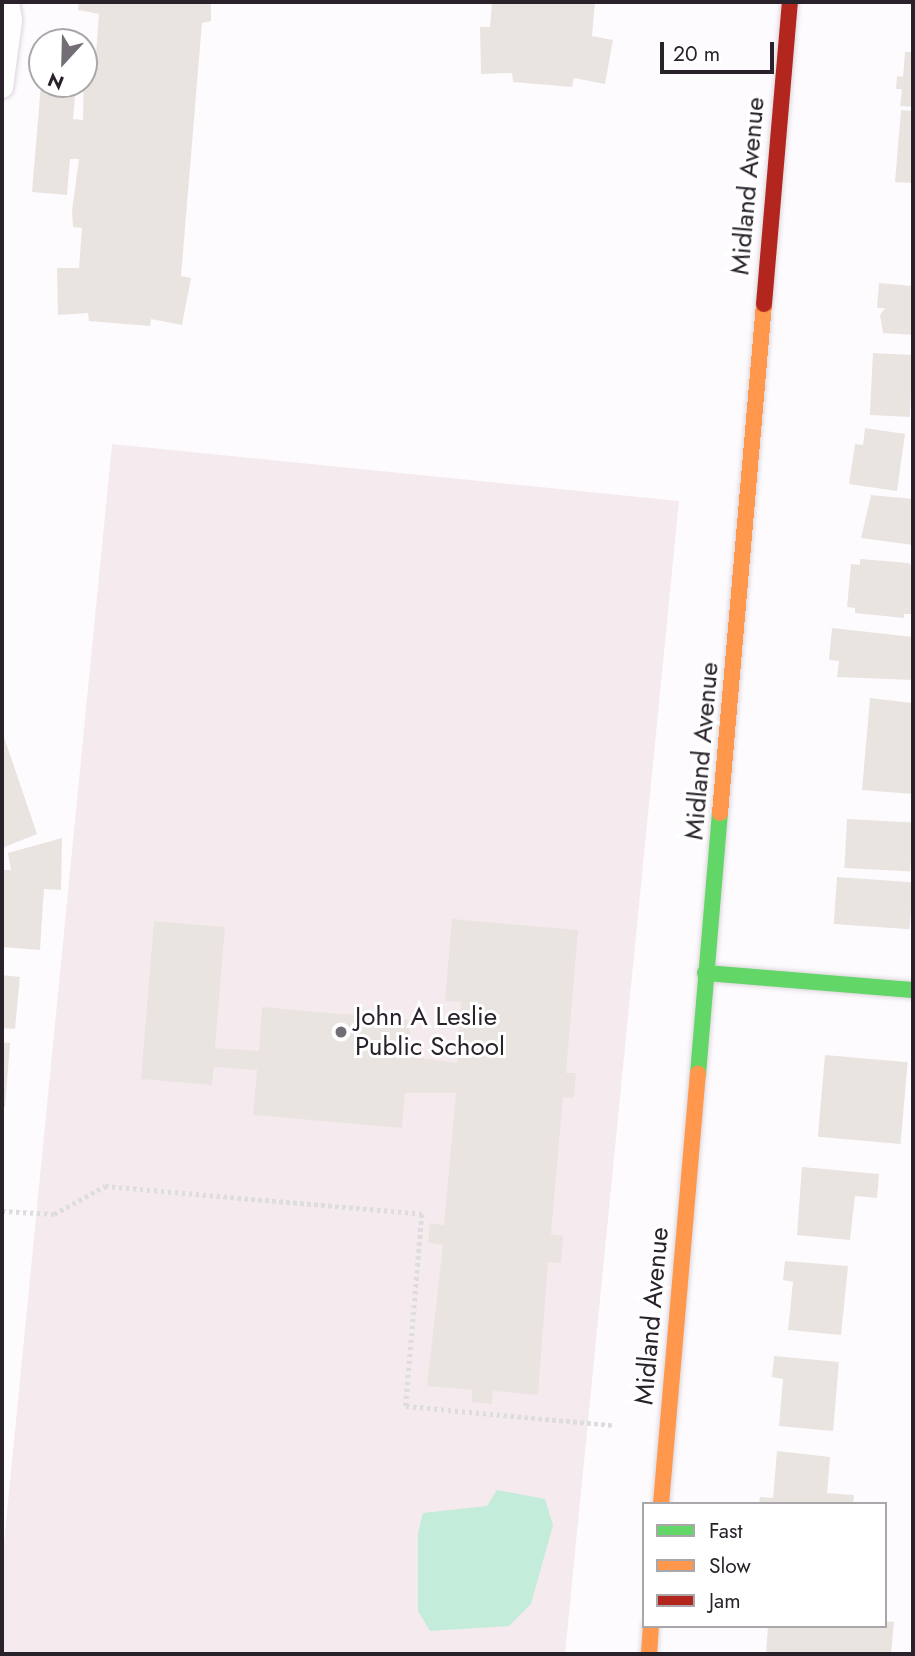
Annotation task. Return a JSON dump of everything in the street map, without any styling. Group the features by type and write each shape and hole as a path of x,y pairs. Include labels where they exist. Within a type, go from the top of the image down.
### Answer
{"main road":[{"name":"Midland Avenue","path":"661,1502 790,2"},
{"path":"705,973 913,990"},
{"path":"649,1654 651,1628"}],"lane":[{"path":"2,87 11,20 8,2"}],"path":[{"path":"2,1211 54,1214 106,1185 422,1214 406,1406 612,1424"}],"shaded area":[{"name":"John A Leslie Public School","path":"112,444 679,501 565,1654 2,1654 2,1563"}],"green space":[{"path":"497,1490 545,1499 553,1525 531,1604 509,1626 430,1631 418,1611 418,1533 423,1513 487,1506"}],"building":[{"path":"79,2 211,2 211,21 202,23 181,276 191,278 182,325 151,319 150,326 89,321 88,313 58,315 57,268 79,268 82,228 73,227 72,211 79,159 70,159 67,195 32,192 40,98 75,98 73,119 83,120 83,98 98,98 99,14 78,10"},
{"path":"492,2 595,2 592,36 613,40 605,84 574,78 572,87 513,82 512,73 481,74 480,27 490,27"},
{"path":"905,52 913,52 913,107 900,106 902,89 896,89 897,76 903,77"},
{"path":"901,110 913,111 913,183 895,182"},
{"path":"879,283 913,286 913,335 883,333 880,315 885,308 877,308"},
{"path":"873,353 913,355 910,417 870,415"},
{"path":"865,428 905,434 897,491 849,484 855,444 863,445"},
{"path":"871,495 913,499 913,545 861,538"},
{"path":"860,559 909,563 913,568 913,614 904,614 904,618 855,613 855,608 847,607 851,564 860,565"},
{"path":"832,628 913,637 913,680 837,677 839,661 829,660"},
{"path":"870,698 913,703 913,794 862,790"},
{"path":"2,731 37,834 2,848"},
{"path":"847,819 913,822 910,871 844,868"},
{"path":"62,838 61,890 44,889 40,950 2,947 2,870 11,870 8,853"},
{"path":"837,877 913,882 910,929 834,924"},
{"path":"452,919 578,930 566,1073 576,1073 574,1098 563,1097 551,1234 563,1236 561,1263 548,1262 538,1395 493,1391 492,1404 472,1402 472,1390 427,1386 443,1245 428,1243 430,1223 444,1225 456,1093 405,1093 402,1128 253,1115 257,1070 214,1067 212,1085 141,1079 154,921 225,927 215,1048 259,1051 262,1007 411,1020 408,1056 457,1063 461,1002 445,1001"},
{"path":"2,975 20,977 15,1029 2,1028"},
{"path":"2,1042 10,1043 5,1107 2,1107"},
{"path":"825,1055 908,1062 901,1144 818,1137"},
{"path":"802,1167 879,1174 877,1198 855,1196 850,1240 797,1235"},
{"path":"785,1261 848,1266 841,1335 788,1330 793,1282 783,1280"},
{"path":"774,1356 839,1362 833,1431 779,1426 783,1379 772,1377"},
{"path":"777,1451 830,1457 827,1493 854,1495 853,1502 759,1502 760,1497 773,1498"},
{"path":"887,1621 894,1622 891,1654 766,1654 768,1628 887,1628"}],"traffic: fast":[{"path":"698,1074 720,813"},
{"path":"705,973 913,990"}],"traffic: slow":[{"path":"720,813 764,304"},
{"path":"661,1502 698,1074"},
{"path":"649,1654 651,1628"}],"traffic: jam":[{"path":"764,304 790,2"}],"place":[{"name":"John A Leslie Public School","path":"341,1032"}]}
